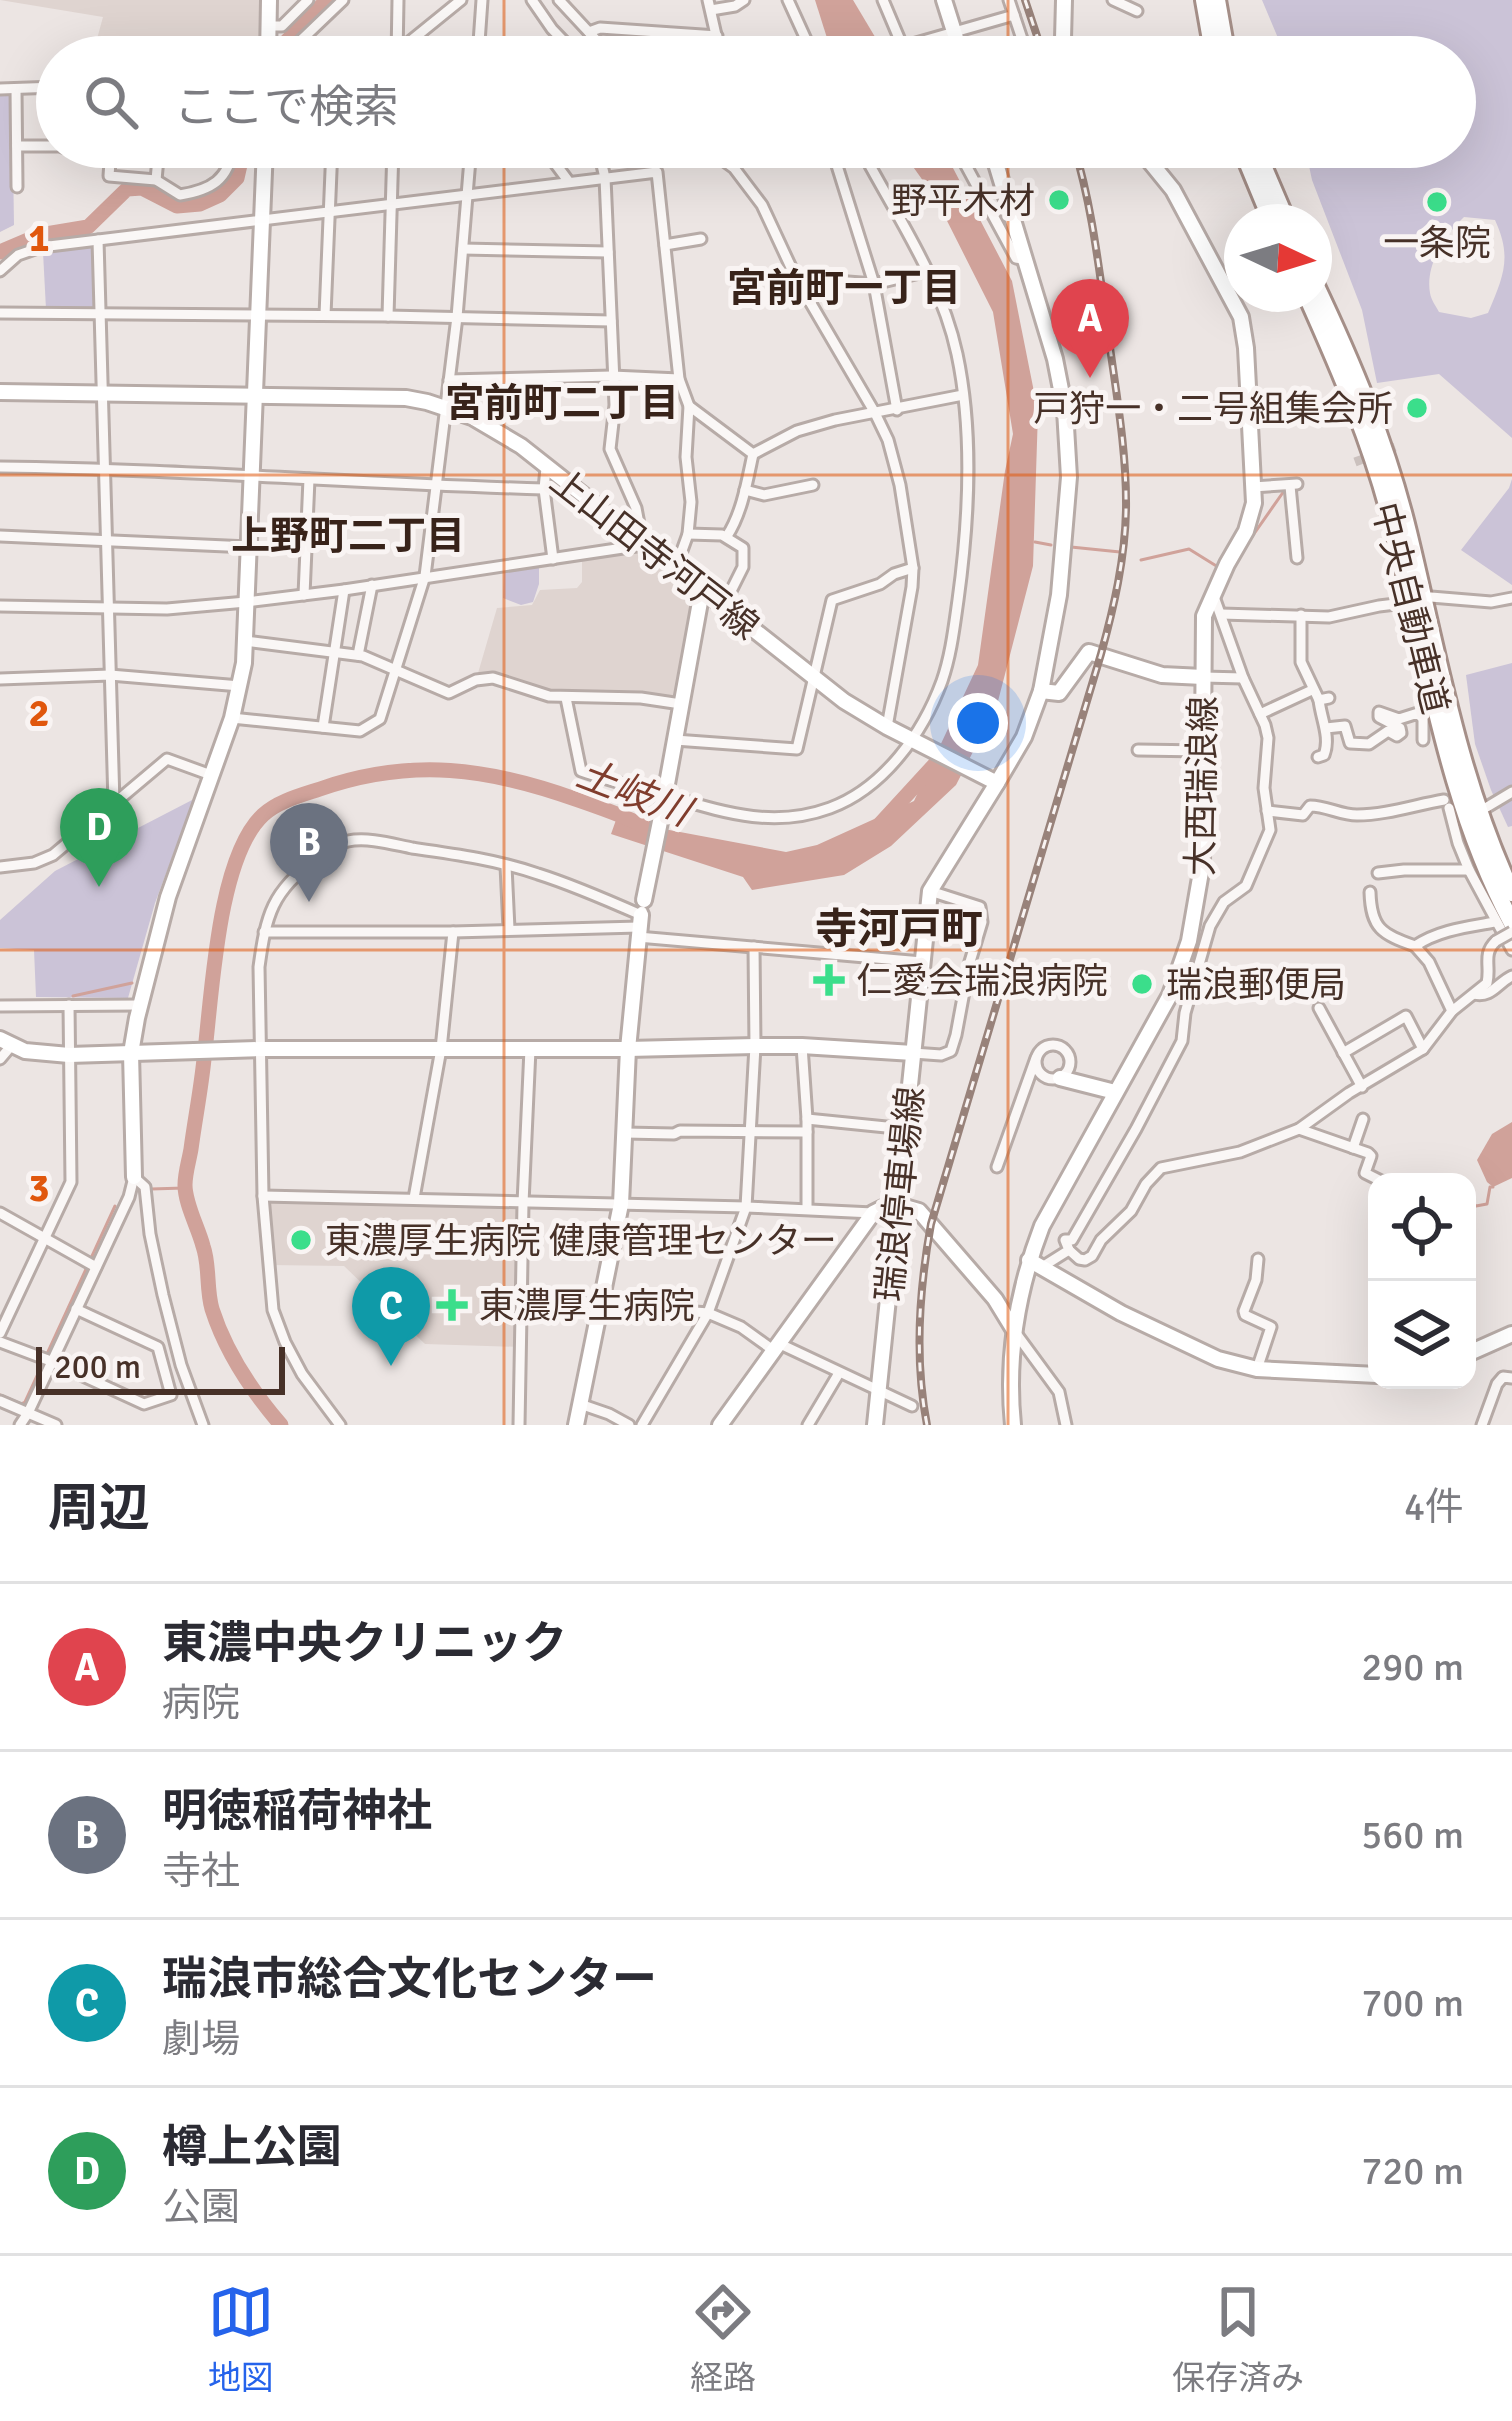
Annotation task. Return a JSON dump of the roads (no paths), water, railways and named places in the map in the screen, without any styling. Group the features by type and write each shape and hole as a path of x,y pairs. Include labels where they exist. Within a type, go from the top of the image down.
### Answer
{"highway":[{"path":"1204,0 1210,36"},
{"path":"1217,0 1223,36"},
{"path":"1250,168 1265,204"},
{"path":"1264,168 1279,204"},
{"name":"中央自動車道","path":"1314,312 1376,467 1455,784 1503,922"},
{"name":"中央自動車道","path":"1327,312 1394,482 1463,768 1487,841 1512,893"}],"street":[{"path":"269,0 269,36"},
{"path":"269,26 282,26 308,0"},
{"path":"305,36 343,0"},
{"path":"397,36 398,0"},
{"path":"417,36 461,0"},
{"path":"479,36 482,0"},
{"path":"532,0 559,36"},
{"path":"559,0 593,36"},
{"path":"589,32 600,28 717,36 709,5 735,6 744,0"},
{"path":"788,0 804,36"},
{"path":"883,0 898,36"},
{"path":"944,0 955,36"},
{"path":"1009,0 1021,36"},
{"path":"1063,36 1064,0"},
{"path":"1112,0 1137,10"},
{"path":"944,36 1014,15"},
{"path":"0,89 36,88"},
{"path":"16,89 17,187"},
{"path":"17,146 36,146"},
{"path":"110,168 109,176 156,181 180,195 215,185 228,168"},
{"path":"156,181 157,168"},
{"path":"20,1425 92,1265 129,1197 134,1177 140,1005 168,897 241,686 264,168"},
{"path":"326,315 331,168"},
{"path":"388,316 392,168"},
{"path":"232,718 360,730 380,719 425,577 457,317 469,168"},
{"path":"558,168 568,182"},
{"path":"0,606 108,610 246,602 644,545 636,508 610,449 615,405 603,168"},
{"path":"743,168 796,278 875,413 900,485 913,587 887,727"},
{"path":"838,168 874,284 897,410"},
{"path":"566,698 580,771 664,799 753,817 830,808 860,792 914,739 950,656 966,541 963,395 944,309 872,168"},
{"path":"967,168 1016,258 1025,260"},
{"path":"0,1058 6,1042 26,1051 69,1055 755,1046 941,1055 951,1051 982,922 980,907 930,891 991,779 1024,737 1041,691 1059,596 1069,461 1055,359 997,168"},
{"name":"大西瑞浪線","path":"1013,1425 1010,1377 1018,1302 1035,1263 1042,1226 1181,967 1200,891 1203,623 1252,518 1241,317 1173,190 1155,168"},
{"path":"0,271 17,255 41,248 657,172 679,379 689,406 686,457 691,502 688,534 675,570"},
{"path":"664,245 701,239"},
{"path":"98,240 114,804"},
{"path":"463,249 608,252"},
{"path":"796,278 874,284 928,271"},
{"path":"0,313 611,321"},
{"path":"449,380 679,379"},
{"name":"上山田寺河戸線","path":"0,392 386,397 427,402 472,417 521,446 844,701 991,779"},
{"path":"727,536 753,454 797,431 835,420 963,395"},
{"path":"689,406 753,454"},
{"path":"0,466 544,489"},
{"path":"546,467 544,489 553,560"},
{"path":"304,595 309,479"},
{"path":"745,490 764,495 813,485"},
{"path":"1253,487 1294,485 1297,558"},
{"path":"688,534 727,536 743,548 742,568 723,607"},
{"path":"0,536 249,547"},
{"path":"675,740 797,749 832,600 913,568"},
{"path":"358,655 372,585"},
{"path":"323,727 344,590"},
{"path":"576,1425 621,1204 640,920 702,591"},
{"path":"1214,594 1268,738 1264,788 1270,830 1246,886 1224,902 1210,926 1185,1012 1183,1041 1136,1130 1072,1240 1035,1263 1084,1294 1218,1359 1257,1369 1368,1375"},
{"path":"1431,597 1491,602 1512,598"},
{"path":"1221,614 1337,616 1404,603"},
{"path":"1301,615 1301,662 1312,690 1324,699 1326,753 1318,757"},
{"path":"245,641 358,655 449,693 493,678 549,696 682,704"},
{"path":"1041,691 1059,693 1090,652 1162,675 1243,678"},
{"path":"0,679 110,675 241,686"},
{"path":"1260,714 1312,690"},
{"path":"1326,728 1345,726 1350,743 1369,744 1388,731 1401,733 1379,712 1399,719 1418,713 1423,719 1423,740"},
{"path":"1138,750 1203,751"},
{"path":"0,867 34,863 53,855 167,759 211,775"},
{"path":"1487,807 1512,793"},
{"path":"1267,811 1303,814 1310,806 1319,806 1341,814 1373,814 1447,804 1469,870 1503,922 1512,950"},
{"path":"340,1425 302,1374 273,1310 263,1196 254,1050 259,968 271,909 294,875 333,846 368,841 534,872 640,920 754,947 922,962"},
{"path":"506,866 509,929"},
{"path":"1378,873 1469,870"},
{"name":"瑞浪停車場線","path":"875,1425 930,891"},
{"path":"1370,892 1378,928 1415,946 1429,962 1452,1011"},
{"path":"264,932 453,932 640,920"},
{"path":"1415,946 1447,931 1503,922"},
{"path":"414,1198 441,1049 453,932"},
{"path":"1042,1226 1060,1234 1079,1259 1085,1260 1131,1211 1161,1168 1240,1152 1299,1129 1423,1048 1452,1011 1487,983 1489,947 1512,932"},
{"path":"646,1424 708,1313 746,1207 755,1046 754,947"},
{"path":"1181,967 1198,970"},
{"path":"1474,994 1490,994 1512,976"},
{"path":"0,1333 71,1182 69,1005"},
{"path":"0,1006 140,1005"},
{"path":"1319,1008 1362,1087"},
{"path":"1343,1054 1406,1016 1423,1048"},
{"path":"802,1046 807,1209"},
{"path":"997,1167 1036,1058 1048,1046 1064,1049 1070,1065 1060,1078"},
{"path":"519,1425 530,1049"},
{"path":"1036,1058 1044,1077 1115,1092"},
{"path":"807,1119 905,1130"},
{"path":"1353,1148 1363,1119"},
{"path":"1299,1129 1368,1153 1368,1175"},
{"path":"625,1133 807,1132"},
{"path":"134,1177 145,1187 163,1295 202,1425"},
{"path":"263,1196 873,1213"},
{"path":"720,1425 873,1213 898,1205 919,1211 994,1299 1059,1392 1066,1425"},
{"path":"0,1213 92,1265"},
{"path":"1257,1369 1271,1327 1244,1311 1258,1259"},
{"path":"521,1298 708,1313 912,1406"},
{"path":"0,1342 144,1404 171,1394 158,1347 76,1309"},
{"path":"1476,1350 1512,1334"},
{"path":"808,1425 839,1373"},
{"path":"1482,1425 1497,1384 1504,1377 1512,1378"},
{"path":"0,1401 56,1425"},
{"path":"580,1404 629,1425"}],"waterway":[{"path":"292,36 327,0"},
{"path":"0,252 40,235 88,227 127,189 142,188 177,206 200,204 220,195 237,178 239,168"},
{"path":"1237,558 1284,491"},
{"path":"1035,542 1051,545"},
{"path":"1071,547 1120,552"},
{"path":"1141,560 1189,549 1218,567"},
{"name":"土岐川","path":"880,824 937,762"},
{"name":"土岐川","path":"281,1425 224,1341 210,1301 205,1254 185,1185 219,930 248,835 263,815 290,799 354,779 419,770 513,780 600,808 662,835"},
{"path":"73,996 132,983"},
{"path":"1476,1206 1487,1204 1493,1187"},
{"path":"151,1189 184,1188"},
{"path":"47,1354 115,1206"},
{"path":"0,1395 25,1402 43,1363"}],"tunnel":[{"path":"1355,462 1395,447"}],"railway":[{"path":"1025,0 1037,36"},
{"path":"927,1425 920,1324 931,1224 1101,654 1124,547 1126,486 1119,414 1080,168"}],"place":[{"name":"野平木材","path":"1059,200"},
{"name":"一条院","path":"1437,202"},
{"name":"東濃中央クリニック","path":"1090,378"},
{"name":"戸狩一・二号組集会所","path":"1417,408"},
{"name":"樽上公園","path":"99,887"},
{"name":"明徳稲荷神社","path":"309,902"},
{"name":"仁愛会瑞浪病院","path":"829,980"},
{"name":"瑞浪郵便局","path":"1142,984"},
{"name":"東濃厚生病院 健康管理センター","path":"301,1240"},
{"name":"東濃厚生病院","path":"452,1305"},
{"name":"瑞浪市総合文化センター","path":"391,1366"}],"district":[{"name":"宮前町一丁目","path":"844,287"},
{"name":"宮前町二丁目","path":"562,402"},
{"name":"上野町二丁目","path":"348,535"},
{"name":"寺河戸町","path":"899,928"}]}
